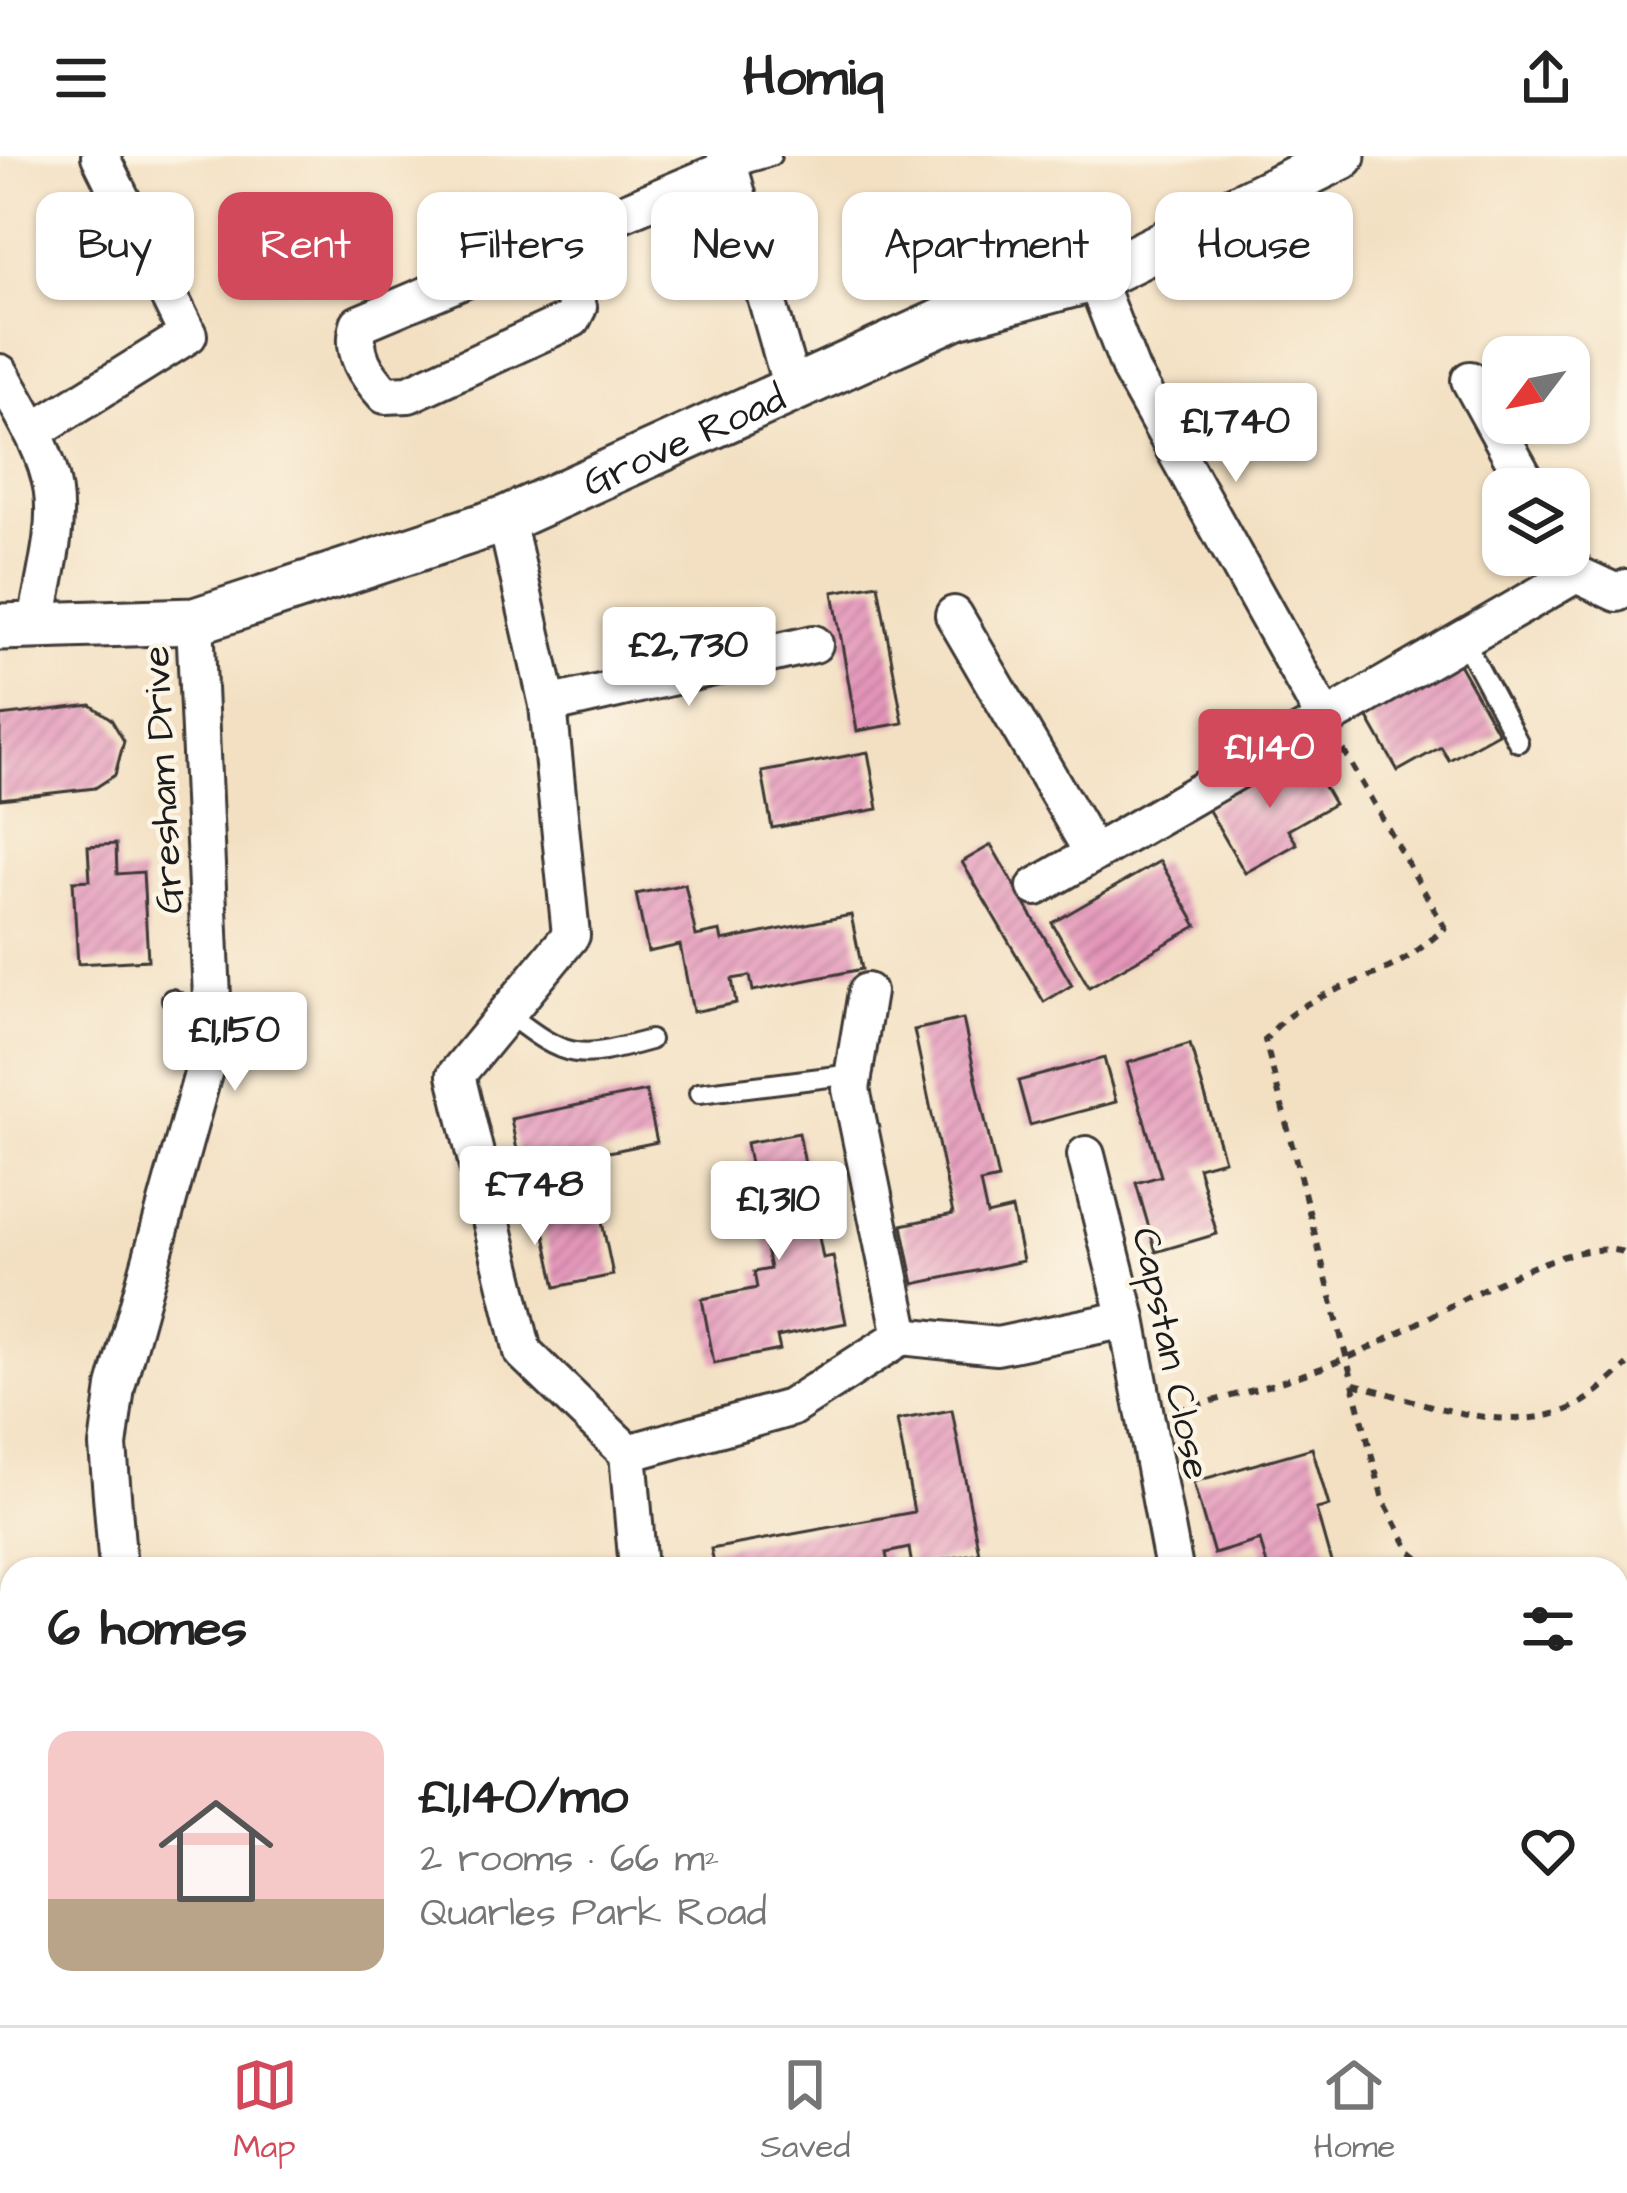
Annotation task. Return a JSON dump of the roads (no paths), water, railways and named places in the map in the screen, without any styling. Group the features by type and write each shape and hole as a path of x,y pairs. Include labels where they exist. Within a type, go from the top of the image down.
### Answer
{"street":[{"path":"34,431 188,335 100,156"},
{"name":"Grove Road","path":"1131,260 1327,160"},
{"path":"627,208 728,162 792,388"},
{"path":"552,243 578,307 572,319 409,394 385,394 367,374 354,342 358,325 552,243"},
{"name":"Grove Road","path":"18,626 194,621 506,519 957,315 1013,300"},
{"path":"1104,300 1131,370 1324,717"},
{"path":"0,373 34,431 57,487 56,526 18,626"},
{"path":"1470,380 1518,468"},
{"path":"506,519 548,705 572,935 456,1075 523,1352 628,1453 637,1557"},
{"path":"1036,886 1463,639 1554,576"},
{"path":"1590,576 1618,593 1627,588"},
{"path":"954,615 1093,853"},
{"name":"Gresham Drive","path":"117,1557 108,1446 116,1387 204,1070 209,1024 200,646 194,621"},
{"path":"548,705 814,644"},
{"path":"867,992 851,1089 902,1336"},
{"name":"Capstan Close","path":"1085,1155 1127,1318 1172,1557"},
{"path":"628,1453 790,1408 902,1336 998,1346 1127,1318"}],"lane":[{"path":"728,162 771,156"},
{"path":"1463,639 1519,742"},
{"path":"172,999 209,1024"},
{"path":"507,1013 568,1055 587,1057 650,1040"},
{"path":"699,1093 853,1075"}]}
